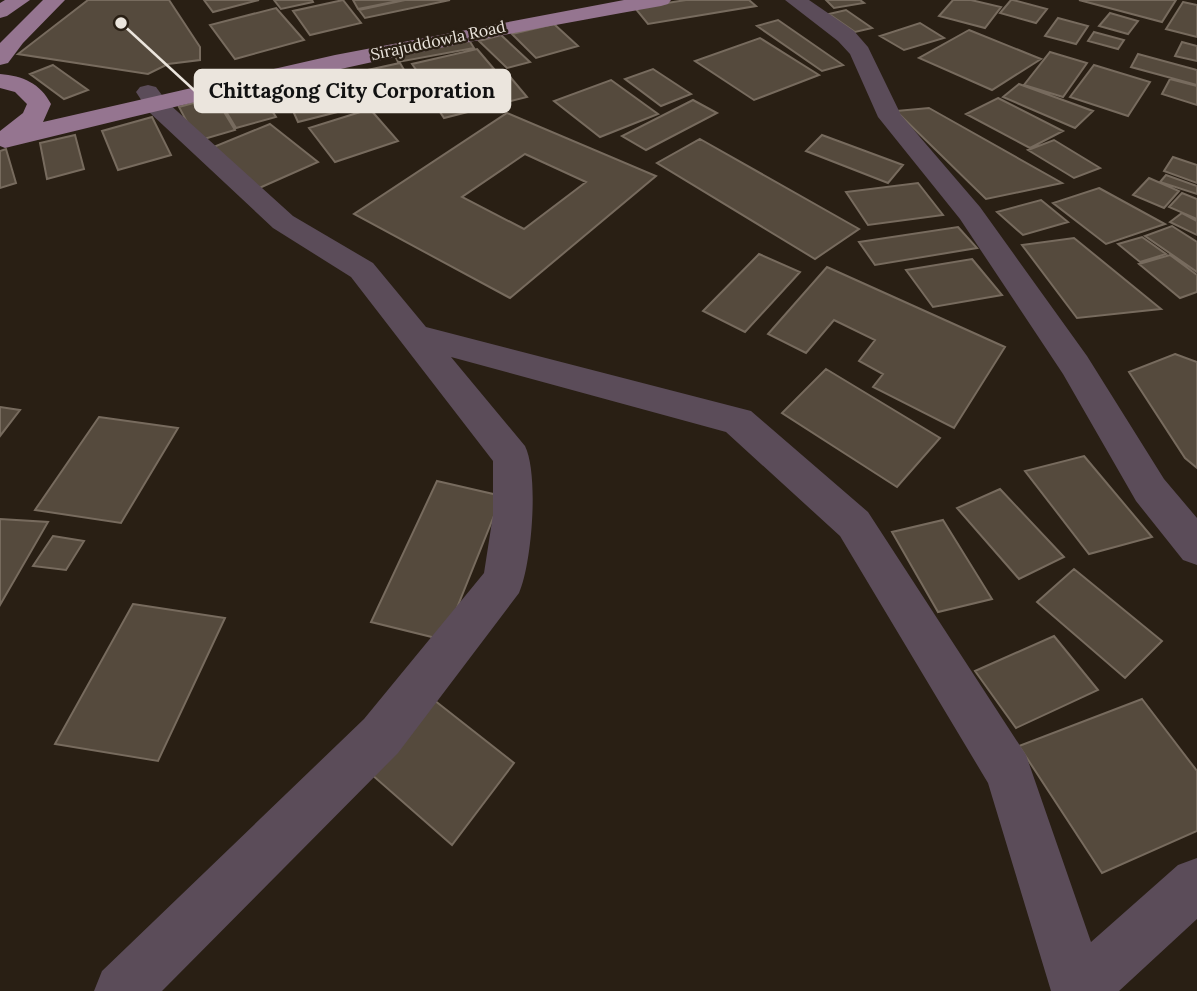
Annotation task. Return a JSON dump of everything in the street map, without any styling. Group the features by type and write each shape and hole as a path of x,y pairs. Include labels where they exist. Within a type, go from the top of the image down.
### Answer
{"main road":[{"path":"0,12 20,0"},
{"path":"0,58 7,38 55,0"},
{"name":"Sirajuddowla Road","path":"6,140 300,54 579,0"},
{"name":"Sirajuddowla Road","path":"34,117 152,97 533,20 661,0"},
{"path":"0,81 23,85 34,93 38,104 34,117 6,140"}],"street":[{"path":"795,0 846,36 860,52 890,117 970,213 1075,365 1150,490 1197,547"},
{"path":"122,991 382,736 504,580 513,515 512,457 362,270 283,222 158,107 152,97"},
{"path":"416,336 738,421 854,524 1009,772 1079,990 1197,884"}],"building":[{"path":"88,0 169,0 200,47 200,60 168,64 148,74 18,54"},
{"path":"204,0 259,0 213,12"},
{"path":"274,0 312,0 313,2 281,9"},
{"path":"343,0 361,23 310,35 293,11"},
{"path":"353,0 403,0 358,9"},
{"path":"405,0 450,0 365,18 359,10"},
{"path":"686,0 749,0 756,6 648,24 635,8"},
{"path":"826,0 860,0 864,3 834,8"},
{"path":"953,0 971,0 1001,7 985,28 939,16"},
{"path":"1011,0 1047,9 1036,23 1000,13"},
{"path":"1079,0 1176,0 1162,22"},
{"path":"1183,2 1197,5 1197,37 1166,29"},
{"path":"276,8 304,40 235,59 210,25"},
{"path":"846,10 872,28 855,32 829,14"},
{"path":"1110,13 1138,21 1128,34 1099,26"},
{"path":"1058,18 1088,26 1076,44 1045,36"},
{"path":"778,20 843,65 822,71 757,26"},
{"path":"920,23 944,38 904,50 880,36"},
{"path":"554,24 578,46 536,58 512,34"},
{"path":"969,30 1041,59 992,90 919,58"},
{"path":"1094,32 1124,40 1118,49 1088,41"},
{"path":"501,35 530,62 507,68 479,41"},
{"path":"760,38 819,75 754,100 695,61"},
{"path":"469,40 474,48 398,62 394,54"},
{"path":"1182,42 1197,46 1197,61 1175,56"},
{"path":"477,49 494,69 427,85 412,64"},
{"path":"1050,52 1087,63 1063,97 1024,85"},
{"path":"1138,54 1197,70 1197,85 1131,67"},
{"path":"400,63 419,95 372,105 354,73"},
{"path":"53,65 88,90 64,99 30,74"},
{"path":"1094,65 1150,82 1128,116 1070,97"},
{"path":"653,69 691,94 661,106 625,79"},
{"path":"506,72 527,97 444,118 426,91"},
{"path":"340,78 357,107 298,122 284,91"},
{"path":"1170,79 1197,86 1197,105 1162,94"},
{"path":"611,80 658,114 600,137 554,101"},
{"path":"1019,84 1093,111 1075,128 1003,97"},
{"path":"257,88 276,117 236,128 218,98"},
{"path":"215,97 235,130 197,141 179,107"},
{"path":"998,98 1063,131 1030,148 966,114"},
{"path":"693,100 717,113 646,150 622,136"},
{"path":"929,108 1062,183 986,199 896,111"},
{"path":"370,109 398,141 335,162 309,128"},
{"path":"507,113 656,176 510,298 354,214","holes":["525,154 586,182 524,229 462,197"]},
{"path":"152,117 171,155 118,170 102,131"},
{"path":"270,124 318,162 257,189 211,148"},
{"path":"75,135 84,169 47,179 40,143"},
{"path":"822,135 903,165 888,183 806,151"},
{"path":"700,139 859,229 815,259 657,163"},
{"path":"1054,140 1100,168 1074,178 1028,150"},
{"path":"6,149 16,183 0,188 0,151"},
{"path":"1173,157 1197,165 1197,183 1164,171"},
{"path":"1166,175 1197,186 1197,194 1160,182"},
{"path":"1149,178 1179,191 1164,208 1133,195"},
{"path":"918,183 943,215 868,225 846,192"},
{"path":"1099,188 1165,224 1106,244 1053,203"},
{"path":"1182,193 1197,199 1197,219 1169,207"},
{"path":"1041,200 1068,222 1023,235 997,212"},
{"path":"1182,213 1197,221 1197,235 1170,222"},
{"path":"1172,226 1197,242 1197,272 1145,236"},
{"path":"958,227 977,248 875,265 859,242"},
{"path":"1142,237 1166,254 1140,262 1118,244"},
{"path":"1074,238 1161,309 1077,318 1022,245"},
{"path":"759,254 800,272 745,332 703,311"},
{"path":"1170,255 1197,275 1197,292 1180,298 1139,264"},
{"path":"972,259 1002,295 933,307 906,270"},
{"path":"827,267 1005,347 954,428 873,387 883,374 859,361 875,340 834,320 806,353 768,334"},
{"path":"1175,354 1197,362 1197,468 1185,458 1129,372"},
{"path":"826,369 940,438 897,487 782,413"},
{"path":"0,407 20,410 0,436"},
{"path":"99,417 178,428 121,523 35,510"},
{"path":"1084,456 1152,537 1089,554 1025,471"},
{"path":"437,481 502,496 444,640 371,622"},
{"path":"1000,489 1064,557 1019,579 957,508"},
{"path":"0,519 48,522 0,605"},
{"path":"943,520 992,599 938,612 892,532"},
{"path":"53,536 84,541 66,570 33,566"},
{"path":"1074,569 1162,641 1125,678 1037,602"},
{"path":"133,604 225,618 158,761 55,744"},
{"path":"1054,636 1098,690 1016,728 975,671"},
{"path":"1142,699 1197,771 1197,831 1102,873 1019,746"},
{"path":"434,700 514,763 452,845 371,774"}],"place":[{"name":"Chittagong City Corporation","path":"121,23"}]}
